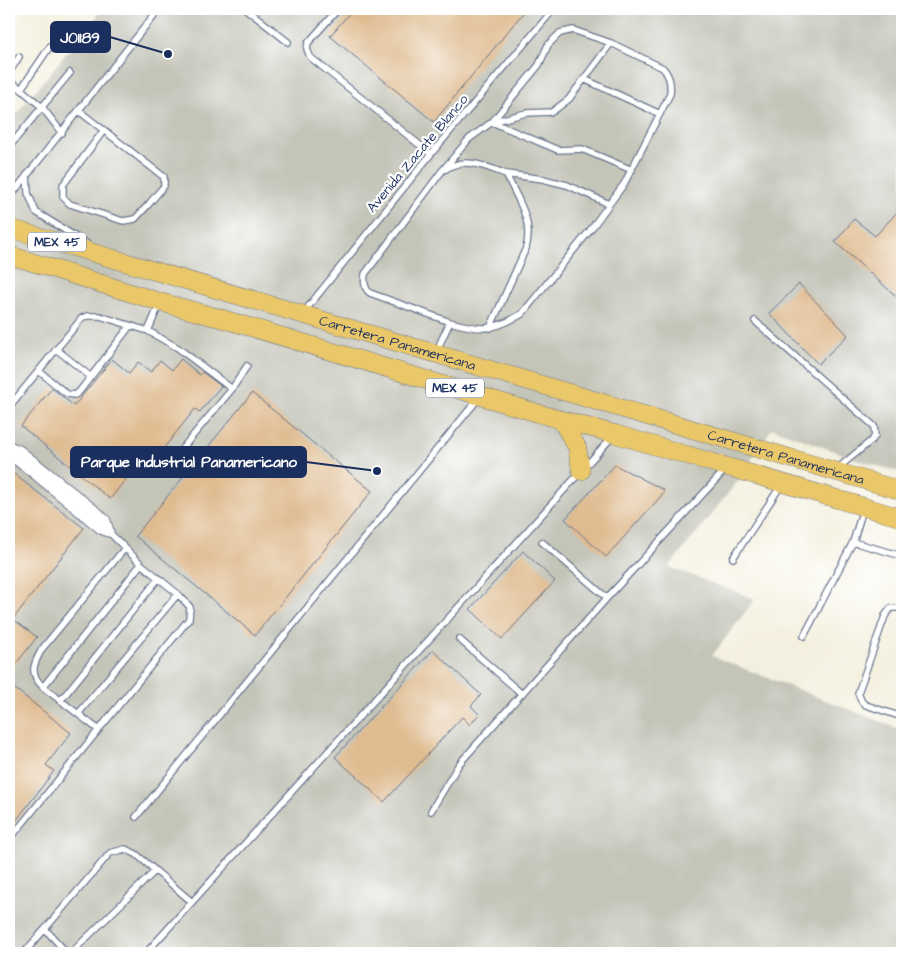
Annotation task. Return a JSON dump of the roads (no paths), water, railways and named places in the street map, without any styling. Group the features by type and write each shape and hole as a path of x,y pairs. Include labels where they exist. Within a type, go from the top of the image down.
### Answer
{"main road":[{"name":"Carretera Panamericana","path":"9,228 902,491"},
{"name":"Carretera Panamericana","path":"9,255 160,302 561,420 729,466 902,518"},
{"path":"396,371 406,345"},
{"path":"561,420 577,447 581,471"}],"street":[{"path":"9,447 20,451 98,514 105,521 108,531"},
{"path":"9,455 101,528 108,531"}],"lane":[{"path":"9,198 80,111 159,9"},
{"path":"246,9 288,42"},
{"path":"338,9 308,43 307,49 310,57 431,154"},
{"name":"Avenida Zacate Blanco","path":"302,314 431,154 554,9"},
{"path":"573,30 611,43 663,68 669,75 671,82 670,94 660,114 632,170 609,204 522,314 508,322 490,328 475,329 370,294 367,290 364,283 365,274 442,171 470,139 492,122 539,64 548,45 560,33 573,30"},
{"path":"492,122 526,113 552,112 569,99 611,43"},
{"path":"21,89 51,46"},
{"path":"9,73 19,58"},
{"path":"9,147 70,73"},
{"path":"9,79 42,107 62,133"},
{"path":"584,79 660,114"},
{"path":"80,111 164,177 164,186 159,193 135,219 129,221 123,221 70,204 63,197 63,185 104,130"},
{"path":"492,122 558,150 582,149 632,170"},
{"path":"442,171 450,166 464,163 478,164 506,174 567,184 609,204"},
{"path":"490,328 526,248 529,237 527,218 506,174"},
{"path":"26,175 28,193 36,212 105,256"},
{"path":"148,331 160,302"},
{"path":"9,407 82,318 87,316 100,316 148,331 178,348 232,389"},
{"path":"754,321 874,426 875,436 872,440 834,471"},
{"path":"436,354 450,322"},
{"path":"39,371 71,395 79,392 130,326"},
{"path":"56,349 90,377"},
{"path":"180,451 232,389 247,366"},
{"path":"136,817 481,395"},
{"path":"146,953 615,434"},
{"path":"430,810 459,764 607,598 729,466"},
{"path":"733,558 783,482"},
{"path":"804,636 853,542 864,507"},
{"path":"9,840 190,619 190,607 178,594 141,564 108,531"},
{"path":"542,542 607,598"},
{"path":"853,542 902,556"},
{"path":"99,730 44,686 35,676 34,662 42,649 125,548"},
{"path":"44,686 141,564"},
{"path":"61,700 158,579"},
{"path":"78,714 178,594"},
{"path":"902,608 891,608 885,616 858,693 862,702 866,705 902,717"},
{"path":"459,639 522,694"},
{"path":"24,953 110,853 125,850 136,854 192,902"},
{"path":"45,929 69,953 155,870"}],"place":[{"name":"J01189","path":"168,54"},
{"name":"Parque Industrial Panamericano","path":"377,471"}]}
